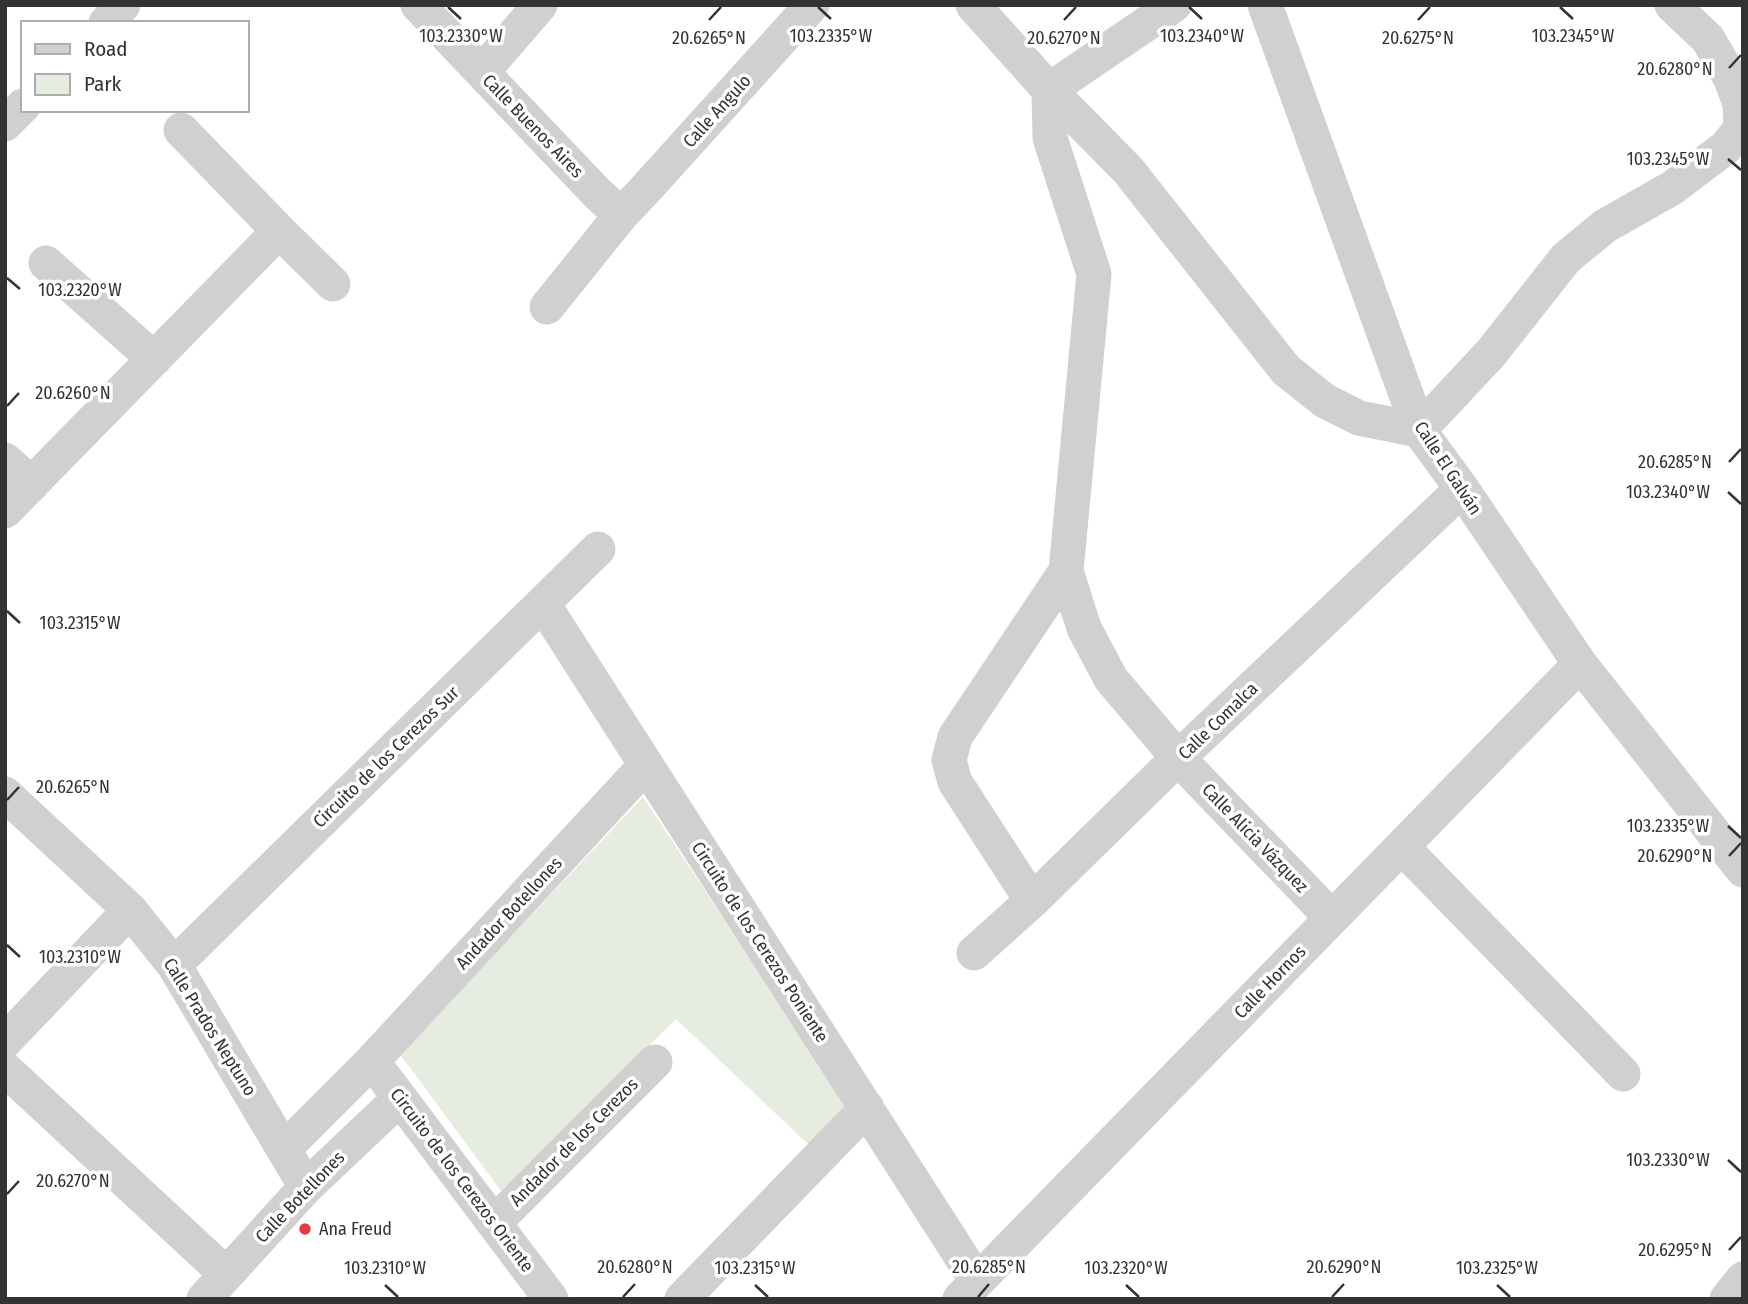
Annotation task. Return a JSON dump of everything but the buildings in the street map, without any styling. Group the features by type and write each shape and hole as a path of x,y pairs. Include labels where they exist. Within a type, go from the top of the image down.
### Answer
{"street":[{"path":"108,21 123,5"},
{"name":"Calle Buenos Aires","path":"418,5 621,215"},
{"path":"482,72 540,5"},
{"name":"Calle Angulo","path":"547,307 621,215 812,5"},
{"path":"973,5 1049,90 1128,170 1286,370 1325,401 1359,418 1419,430 1491,352 1566,258 1605,226 1672,188 1726,148 1742,126 1740,104 1731,79 1708,39 1672,5"},
{"path":"1049,90 1174,5"},
{"name":"Calle El Galván","path":"1265,5 1419,430 1580,664 1743,870"},
{"path":"1032,901 955,782 949,760 955,737 1066,571 1094,274 1050,138 1049,90"},
{"path":"5,124 21,108"},
{"path":"181,130 333,284"},
{"path":"5,511 279,231"},
{"path":"47,263 154,359"},
{"path":"5,460 32,484"},
{"name":"Calle Comalca","path":"974,953 1032,901 1178,758 1462,489"},
{"name":"Circuito de los Cerezos Sur","path":"174,964 598,549"},
{"name":"Calle Alicia Vázquez","path":"1066,571 1084,628 1111,679 1178,758 1332,918"},
{"name":"Circuito de los Cerezos Poniente","path":"542,604 867,1108 968,1290"},
{"name":"Calle Hornos","path":"968,1290 1580,664"},
{"name":"Andador Botellones","path":"372,1061 646,765"},
{"name":"Calle Prados Neptuno","path":"5,794 130,910 174,964 306,1187"},
{"path":"1402,846 1623,1074"},
{"path":"5,1041 130,910"},
{"path":"284,1149 372,1061"},
{"name":"Circuito de los Cerezos Oriente","path":"372,1061 494,1223 544,1296"},
{"name":"Andador de los Cerezos","path":"494,1223 655,1062"},
{"path":"5,1069 215,1287"},
{"name":"Calle Botellones","path":"215,1287 306,1187 400,1098"},
{"path":"682,1299 867,1108"},
{"path":"1727,1299 1743,1279"}],"green space":[{"path":"643,797 847,1105 811,1147 676,1019 501,1191 400,1054"}],"place":[{"name":"Ana Freud","path":"305,1229"}]}
